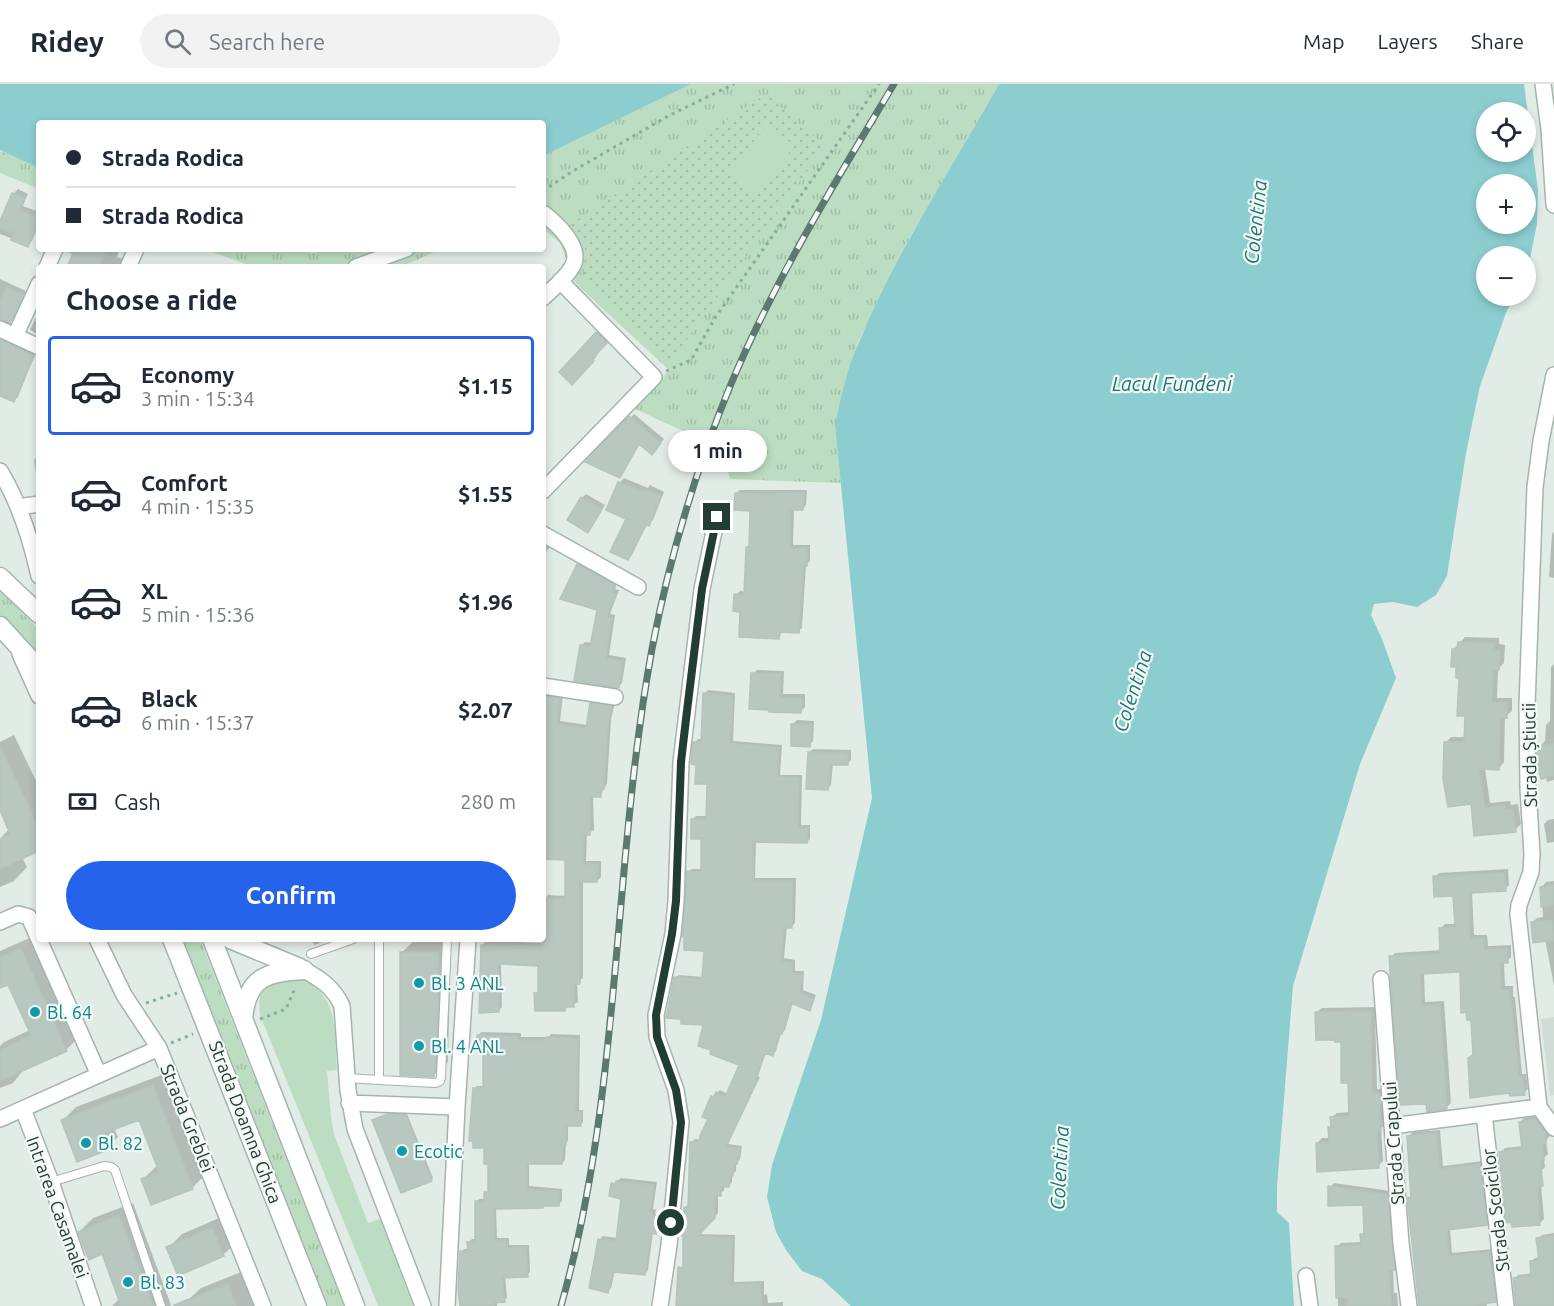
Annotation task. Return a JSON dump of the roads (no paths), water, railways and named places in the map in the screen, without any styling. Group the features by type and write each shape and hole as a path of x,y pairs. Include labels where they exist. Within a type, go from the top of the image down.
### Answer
{"main road":[{"path":"0,577 36,611"},
{"path":"3,629 36,666"},
{"name":"Strada Doamna Ghica","path":"173,942 209,1027 318,1306"},
{"name":"Strada Doamna Ghica","path":"213,942 355,1306"},
{"path":"240,942 308,962"},
{"path":"244,1024 246,998 257,981 274,972 308,962"}],"street":[{"path":"1543,84 1549,129 1554,205"},
{"path":"546,216 562,231 574,250 575,259 573,267 546,295"},
{"path":"364,264 398,252"},
{"path":"546,488 654,377 560,281"},
{"path":"15,336 36,290"},
{"path":"0,329 36,345"},
{"name":"Strada Știucii","path":"1554,375 1535,487 1527,726 1532,854 1531,872 1518,914 1539,1107 1554,1128"},
{"path":"0,471 18,507 36,563"},
{"path":"18,507 36,504"},
{"path":"660,1306 669,1245 681,1122 676,1090 657,1037 656,1015 675,912 682,750 702,589 717,517"},
{"path":"546,536 638,587"},
{"path":"3,629 36,690"},
{"path":"546,686 615,697"},
{"path":"0,922 18,914 29,917 36,933"},
{"path":"40,942 99,1075"},
{"name":"Strada Greblei","path":"98,942 124,995 159,1048 263,1306"},
{"path":"447,1306 468,942"},
{"path":"308,962 338,997 342,1006 347,1078 355,1129 423,1306"},
{"name":"Strada Crapului","path":"1381,979 1401,1243 1409,1306"},
{"path":"0,1119 159,1048"},
{"path":"350,1103 457,1107"},
{"path":"1392,1126 1539,1107"},
{"name":"Intrarea Casamalei","path":"23,1109 51,1182 93,1306"},
{"name":"Strada Scoicilor","path":"1484,1114 1506,1306"},
{"path":"1306,1276 1310,1306"}],"lane":[{"path":"308,962 347,942"},
{"path":"379,942 379,1080"},
{"path":"347,1078 435,1083 440,1081 447,942"},
{"path":"51,1182 104,1166 115,1170 161,1306"}],"water":[{"path":"0,84 691,84 546,155 546,120 36,120 36,167 0,150"},
{"name":"Lacul Fundeni","path":"999,84 1524,84 1526,102 1476,102 1476,162 1534,162 1536,174 1476,174 1476,234 1535,234 1533,246 1476,246 1476,306 1510,306 1480,386 1466,453 1447,576 1436,595 1417,607 1393,602 1374,604 1371,615 1396,678 1360,764 1293,986 1277,1212 1289,1223 1294,1306 851,1306 822,1279 802,1271 776,1232 767,1197 772,1165 821,1020 872,798 835,425 855,352 890,275"},
{"name":"Lacul Fundeni","path":"1536,175 1538,190 1536,229"}],"railway":[{"path":"561,1306 581,1225 595,1144 606,1062 639,731 652,649 675,548 706,449 748,345 807,231 894,84"}],"place":[{"name":"Bl. 3 ANL","path":"419,983"},
{"name":"Bl. 64","path":"35,1012"},
{"name":"Bl. 4 ANL","path":"419,1046"},
{"name":"Bl. 82","path":"86,1143"},
{"name":"Ecotic","path":"402,1151"},
{"name":"Bl. 83","path":"128,1282"}],"water label":[{"name":"Colentina","path":"1255,222"},
{"name":"Colentina","path":"1132,691"},
{"name":"Colentina","path":"1059,1168"}]}
